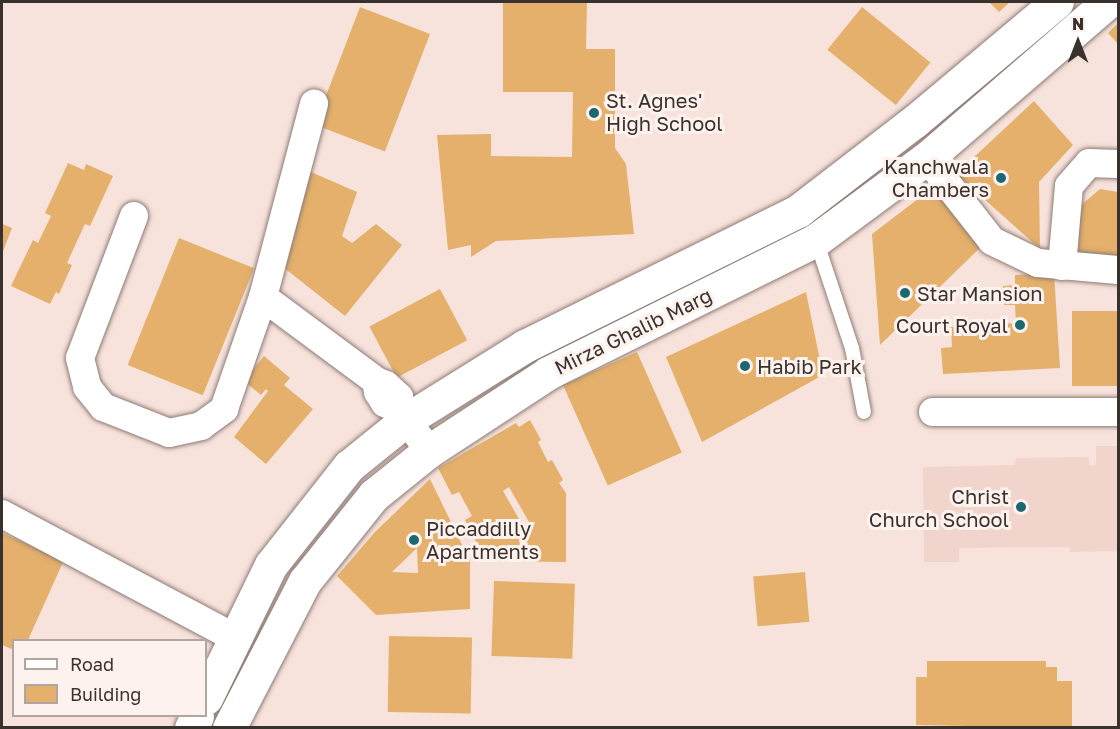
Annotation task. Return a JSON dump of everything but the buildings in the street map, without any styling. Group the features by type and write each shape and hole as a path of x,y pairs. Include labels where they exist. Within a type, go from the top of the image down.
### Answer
{"main road":[{"name":"Mirza Ghalib Marg","path":"207,696 278,556 350,466 402,414 525,346 798,211 915,121 1057,2"},
{"name":"Mirza Ghalib Marg","path":"230,728 305,581 374,495 429,451 548,373 816,240 927,158 1108,2"}],"street":[{"path":"134,216 80,358 87,387 103,407 169,433 201,426 224,409 263,297 314,104"},
{"path":"927,158 992,241 1038,263 1119,270"},
{"path":"1062,266 1069,186 1089,163 1119,164"},
{"path":"263,297 376,381 378,392 386,403 402,414 429,451"},
{"path":"933,412 1119,412"},
{"path":"2,514 235,638"}],"lane":[{"path":"816,240 852,348 864,412"}],"shaded area":[{"name":"Christ Church School","path":"1096,446 1118,446 1118,551 1070,552 1070,547 959,548 959,562 924,562 923,467 1015,465 1016,458 1089,457 1089,465 1096,465"}],"place":[{"name":"St. Agnes' High School","path":"594,113"},
{"name":"Kanchwala Chambers","path":"1001,178"},
{"name":"Star Mansion","path":"905,293"},
{"name":"Court Royal","path":"1020,325"},
{"name":"Habib Park","path":"745,366"},
{"name":"Christ Church School","path":"1021,507"},
{"name":"Piccaddilly Apartments","path":"414,540"}]}
